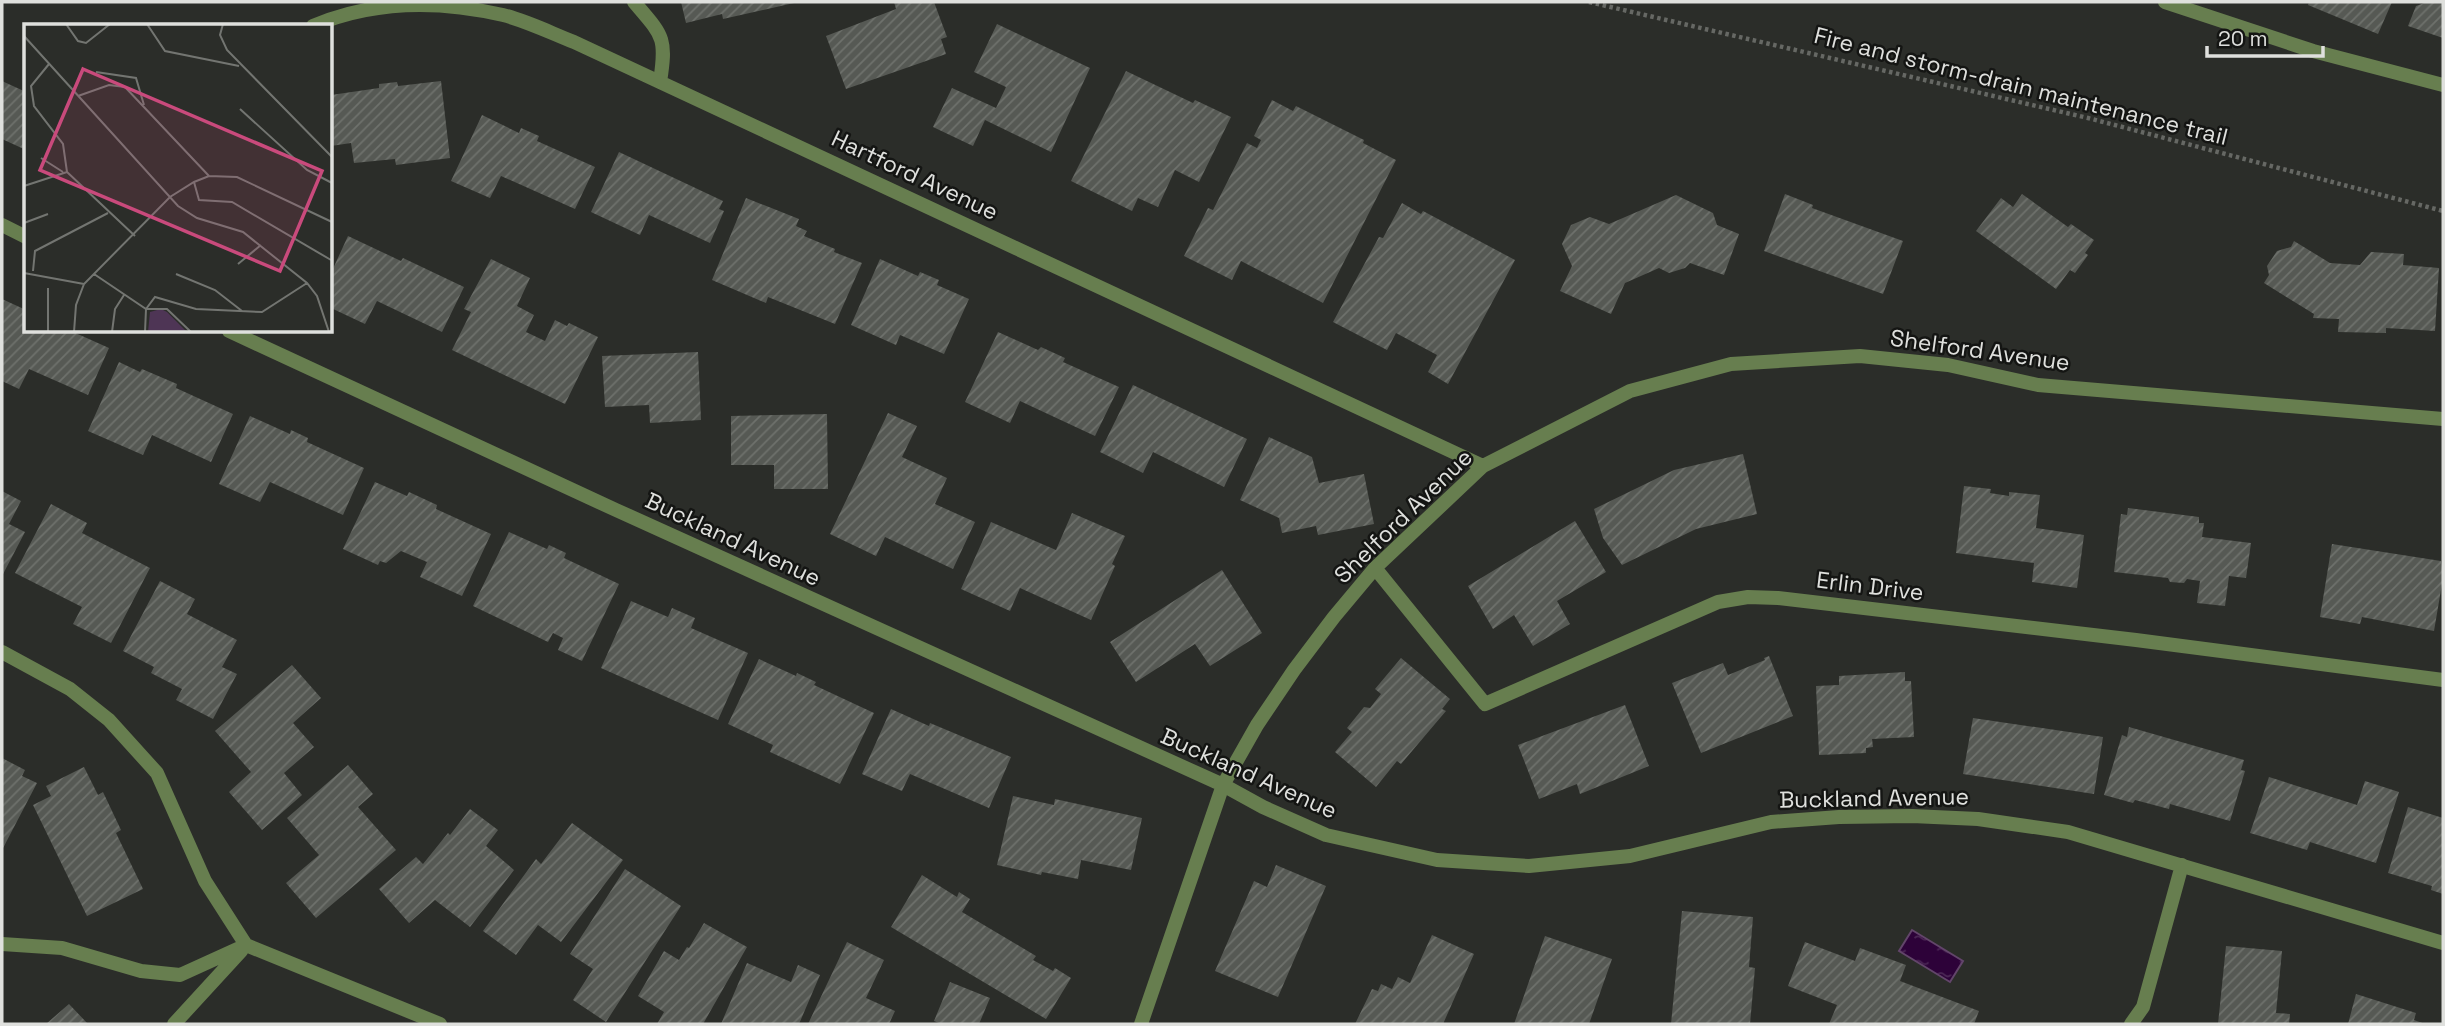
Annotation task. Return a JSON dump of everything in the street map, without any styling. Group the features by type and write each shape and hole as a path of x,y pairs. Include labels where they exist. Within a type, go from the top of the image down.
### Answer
{"street":[{"name":"Hartford Avenue","path":"317,24 337,14 386,3 433,2 505,15 574,41 1483,466"},
{"path":"634,2 658,30 665,51 660,82"},
{"path":"2165,2 2313,51 2443,86"},
{"path":"2,225 24,236"},
{"name":"Buckland Avenue","path":"231,332 1223,785 1263,807 1326,835 1437,860 1529,866 1630,856 1771,822 1839,817 1978,819 2068,832 2443,943"},
{"name":"Shelford Avenue","path":"1141,1024 1223,785 1257,725 1294,670 1374,568 1483,466 1630,391 1731,364 1860,356 1948,365 2038,384 2443,419"},
{"name":"Erlin Drive","path":"1374,568 1485,704 1718,602 1748,597 1778,598 2122,638 2443,680"},
{"path":"2,652 69,688 109,720 157,773 205,881 246,945 440,1024"},
{"path":"2131,1024 2143,1007 2182,865"},
{"path":"2,944 62,948 141,971 180,975 246,945"},
{"path":"174,1024 246,945"}],"path":[{"name":"Fire and storm-drain maintenance trail","path":"1589,2 2088,118 2443,211"}],"water":[{"path":"1912,930 1963,961 1950,982 1899,951"}],"building":[{"path":"681,2 794,3 723,19 722,14 686,23"},
{"path":"894,2 934,2 947,37 941,39 946,54 846,89 826,36 896,9"},
{"path":"2309,2 2392,2 2378,34 2308,5"},
{"path":"2427,2 2443,2 2443,38 2408,26 2416,6"},
{"path":"997,24 1090,68 1051,152 985,120 973,146 933,127 952,88 996,108 1006,87 974,72"},
{"path":"1126,71 1193,103 1195,100 1231,117 1199,182 1175,170 1158,207 1138,198 1132,211 1071,181"},
{"path":"2,81 24,91 24,149 2,139"},
{"path":"441,81 450,158 396,165 395,159 354,163 351,143 332,146 332,95 379,88 379,84 397,82 398,86"},
{"path":"1272,100 1293,111 1296,106 1364,140 1363,143 1396,160 1323,303 1241,261 1232,280 1184,256 1208,208 1213,210 1247,143 1257,148 1261,140 1254,136"},
{"path":"482,115 519,133 521,128 539,136 537,141 595,167 575,209 501,176 490,198 451,181"},
{"path":"619,152 723,201 719,209 724,211 710,243 649,215 640,235 591,212"},
{"path":"1785,194 1813,205 1812,208 1903,241 1883,294 1764,251"},
{"path":"2022,194 2068,227 2071,224 2094,240 2085,253 2088,255 2075,273 2070,270 2056,289 1976,231 2001,198 2013,207"},
{"path":"1676,195 1713,213 1717,225 1739,234 1724,275 1690,263 1685,268 1669,273 1659,268 1625,283 1611,314 1560,291 1572,266 1562,244 1571,225 1590,217 1609,224"},
{"path":"746,198 799,219 796,226 807,231 804,236 862,263 835,324 768,297 766,303 712,280"},
{"path":"1402,203 1421,214 1423,211 1515,260 1448,384 1428,372 1437,355 1396,333 1387,350 1333,322 1379,237 1383,238"},
{"path":"348,236 464,287 442,332 377,301 365,324 332,308 332,271"},
{"path":"2294,241 2330,263 2360,265 2371,252 2404,254 2403,265 2439,268 2435,331 2386,328 2386,333 2338,332 2339,319 2313,318 2314,314 2264,283 2269,275 2267,266 2277,251 2291,247"},
{"path":"491,259 530,278 517,306 534,315 526,332 545,341 555,320 567,326 569,323 598,337 565,404 452,350 471,312 464,309"},
{"path":"880,259 918,276 920,272 939,280 937,285 969,299 944,354 900,335 896,345 851,325"},
{"path":"2,299 24,309 24,332 73,332 109,348 88,395 29,369 19,389 2,381"},
{"path":"998,332 1038,350 1041,347 1065,358 1063,362 1119,387 1095,436 1020,401 1010,423 965,402"},
{"path":"698,352 701,420 650,423 649,405 605,407 602,356"},
{"path":"119,362 177,384 176,388 233,414 211,462 152,435 143,455 88,431"},
{"path":"1133,385 1247,439 1224,487 1153,452 1143,473 1100,452"},
{"path":"888,413 917,426 902,457 947,478 935,504 975,522 953,569 885,537 876,556 830,534"},
{"path":"827,414 828,489 774,489 774,465 731,465 731,416"},
{"path":"250,416 290,434 291,430 308,438 307,442 364,468 343,515 270,482 260,502 219,484"},
{"path":"1269,437 1312,457 1319,483 1364,474 1374,524 1318,535 1316,526 1282,533 1279,518 1240,500"},
{"path":"1743,454 1757,514 1696,529 1622,565 1603,538 1594,509 1674,470"},
{"path":"375,482 407,496 409,492 437,505 436,509 491,534 462,596 420,577 427,562 401,551 386,563 380,561 378,565 343,549"},
{"path":"1964,486 1991,489 1990,493 2009,496 2009,492 2040,495 2036,528 2084,535 2077,588 2032,582 2034,563 1956,553"},
{"path":"2,491 21,501 9,524 25,532 2,576"},
{"path":"51,504 87,523 82,533 150,568 111,643 73,624 82,607 15,573"},
{"path":"2128,508 2199,517 2199,523 2204,523 2202,537 2251,543 2246,578 2229,576 2225,606 2197,603 2200,581 2187,579 2184,583 2170,582 2168,578 2114,572 2121,514 2127,515"},
{"path":"1072,513 1125,536 1091,620 1020,588 1010,611 961,589 991,522 1056,550"},
{"path":"1575,521 1606,572 1557,601 1570,624 1533,646 1514,615 1493,629 1468,586"},
{"path":"509,532 547,549 549,545 566,553 564,558 619,584 582,661 558,650 563,638 553,633 548,642 473,606"},
{"path":"2332,544 2441,561 2443,578 2434,631 2362,617 2360,624 2320,617"},
{"path":"1222,570 1262,633 1210,666 1195,644 1136,682 1110,642"},
{"path":"160,581 195,599 187,614 237,640 222,667 237,674 213,719 176,700 182,689 151,673 154,667 123,651"},
{"path":"631,601 668,617 672,608 695,618 691,628 748,653 718,720 601,668"},
{"path":"1769,656 1793,716 1701,753 1672,683 1723,663 1728,675"},
{"path":"1401,658 1450,699 1442,709 1446,711 1401,764 1397,761 1376,787 1335,752 1352,732 1347,728 1364,707 1370,708 1381,694 1375,689"},
{"path":"759,659 796,676 797,673 816,682 814,685 874,713 840,784 770,752 773,745 728,724"},
{"path":"292,665 321,698 293,723 314,747 284,773 302,795 262,830 229,792 251,772 215,731"},
{"path":"1905,672 1905,681 1911,681 1914,737 1872,739 1873,747 1866,748 1866,753 1819,755 1816,686 1839,685 1839,676"},
{"path":"1625,705 1649,766 1580,794 1577,784 1539,799 1518,745"},
{"path":"891,709 1011,757 989,808 910,774 902,791 862,774"},
{"path":"1973,718 2103,737 2094,794 1963,774"},
{"path":"2129,727 2244,760 2241,770 2245,771 2230,821 2170,804 2169,809 2104,795 2122,735 2127,737"},
{"path":"2,758 25,770 22,776 37,783 2,850"},
{"path":"348,765 373,794 358,807 396,850 316,918 286,883 319,855 287,818"},
{"path":"84,767 98,795 103,792 121,830 116,833 143,889 87,916 33,805 51,796 46,786"},
{"path":"2269,777 2357,805 2365,781 2399,792 2376,863 2310,842 2307,850 2250,833"},
{"path":"1013,796 1054,805 1055,799 1142,818 1131,870 1081,860 1078,879 1042,872 1041,875 997,865"},
{"path":"2408,807 2443,818 2443,894 2431,890 2432,886 2388,873"},
{"path":"470,809 498,830 486,846 514,870 470,927 435,900 409,923 379,889 416,857 423,864"},
{"path":"572,823 623,860 561,942 538,925 516,955 483,931 536,859 541,864"},
{"path":"1276,865 1326,886 1278,997 1215,971 1254,881 1267,887"},
{"path":"625,869 681,906 606,1022 573,1000 593,969 570,954"},
{"path":"922,875 957,897 959,892 970,899 962,912 1036,956 1033,960 1053,971 1055,968 1071,978 1046,1019 891,927"},
{"path":"1682,911 1753,917 1749,967 1755,968 1750,1024 1671,1024"},
{"path":"704,923 747,947 703,1024 657,1024 664,1012 638,996 664,951 679,960"},
{"path":"1432,935 1474,954 1443,1024 1355,1024 1372,989 1378,991 1381,984 1392,989 1398,977 1410,983"},
{"path":"1545,936 1612,959 1589,1024 1514,1024"},
{"path":"847,942 884,960 866,998 895,1011 889,1024 808,1024"},
{"path":"1805,942 1855,961 1860,948 1906,965 1900,981 1979,1011 1974,1024 1829,1024 1837,1005 1788,986"},
{"path":"2226,946 2282,951 2276,1013 2290,1014 2289,1024 2218,1024"},
{"path":"747,963 791,982 798,965 820,975 799,1024 721,1024"},
{"path":"950,982 990,998 979,1024 941,1024 934,1021"},
{"path":"2356,994 2416,1013 2414,1020 2425,1024 2348,1024"},
{"path":"69,1004 88,1024 46,1024"}]}
